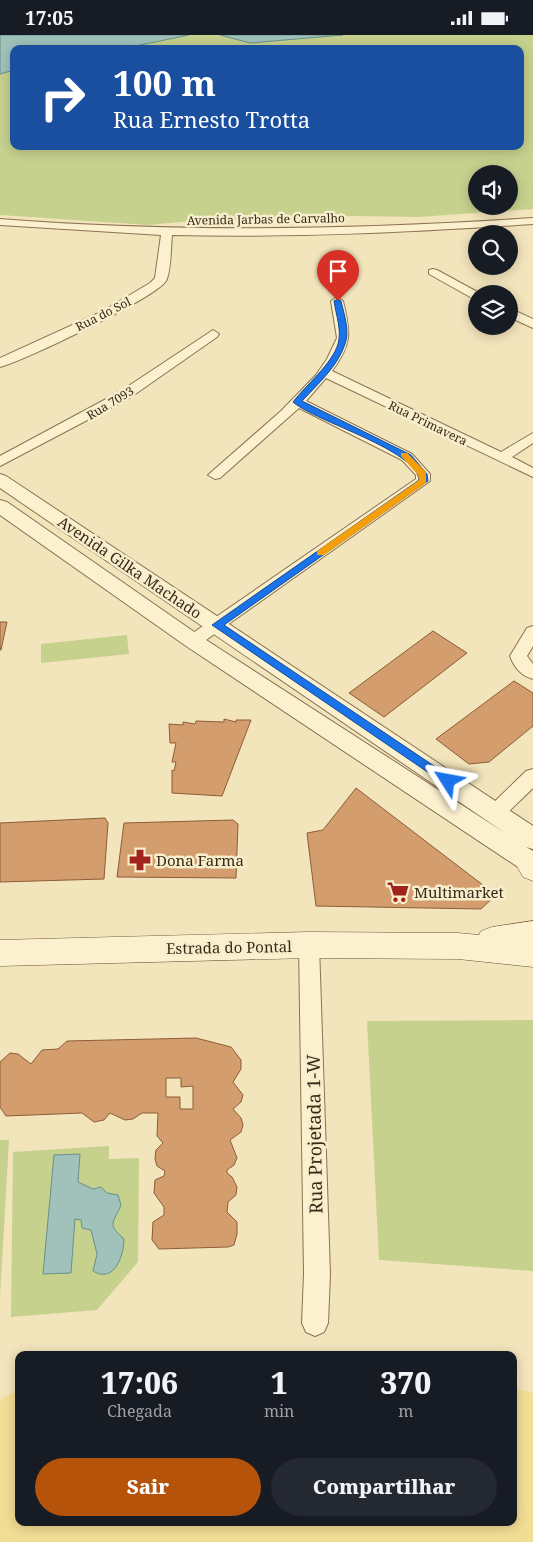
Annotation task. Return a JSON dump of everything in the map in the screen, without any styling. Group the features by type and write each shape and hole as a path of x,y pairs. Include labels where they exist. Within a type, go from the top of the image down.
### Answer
{"main road":[{"name":"Estrada do Pontal","path":"0,953 309,945 458,946 532,938"}],"street":[{"name":"Avenida Jarbas de Carvalho","path":"0,222 167,234 374,231 533,221"},
{"name":"Rua do Sol","path":"0,363 107,314 154,286 160,279 167,234"},
{"path":"433,272 468,291"},
{"path":"215,475 297,402 324,372 342,344 343,336 338,301"},
{"path":"518,316 533,324"},
{"name":"Rua 7093","path":"0,462 126,394 213,334"},
{"name":"Rua Primavera","path":"324,372 533,473"},
{"path":"193,641 423,481 423,474 408,457 297,402"},
{"path":"501,458 533,437"},
{"name":"Avenida Gilka Machado","path":"0,480 495,813 532,858"},
{"name":"Avenida Gilka Machado","path":"0,506 193,641 532,858"},
{"path":"533,632 518,656 521,663 533,673"},
{"path":"495,813 533,776"},
{"name":"Rua Projetada 1-W","path":"309,945 317,1274 315,1323"}],"green space":[{"path":"189,35 220,35 250,43 343,35 533,35 533,209 518,210 518,165 468,165 468,214 418,217 354,216 201,220 148,225 0,215 0,74 10,71 10,150 524,150 524,45 140,45"},
{"path":"127,635 129,654 41,663 41,644"},
{"path":"533,1020 533,1271 379,1260 367,1021"},
{"path":"0,1140 9,1140 0,1297"},
{"path":"109,1146 109,1159 139,1158 138,1262 97,1310 11,1317 13,1152"}],"sand":[{"path":"517,1389 533,1393 533,1542 0,1542 0,1403 2,1398 15,1392 15,1526 517,1526"}],"water":[{"path":"0,35 189,35 140,45 10,45 10,71 0,74"},
{"path":"220,35 343,35 250,43"},
{"path":"80,1154 78,1182 93,1189 101,1187 107,1193 118,1195 121,1205 114,1219 113,1226 124,1239 120,1260 112,1271 107,1274 93,1271 97,1254 91,1230 82,1228 81,1220 75,1219 71,1273 43,1274 54,1155"}],"building":[{"path":"0,622 7,622 1,650 0,650"},
{"path":"433,631 467,653 384,717 349,693"},
{"path":"514,681 533,693 533,726 489,762 469,764 436,739"},
{"path":"224,719 236,722 236,720 251,720 222,796 172,793 172,770 174,771 176,762 172,762 176,743 170,743 169,724 183,725 183,722 195,724 196,721 224,722"},
{"path":"356,788 496,895 481,909 316,906 307,833 323,830"},
{"path":"105,818 108,823 104,879 0,882 0,823"},
{"path":"233,820 238,824 236,878 117,877 124,823"},
{"path":"196,1038 231,1047 241,1060 241,1069 233,1082 243,1095 241,1102 233,1109 241,1118 243,1125 241,1132 230,1140 237,1158 234,1165 227,1170 227,1173 232,1177 237,1187 236,1195 228,1202 227,1212 237,1222 237,1234 234,1245 228,1247 159,1249 152,1240 153,1222 164,1215 164,1207 154,1193 155,1180 164,1176 165,1171 157,1166 155,1159 156,1150 163,1143 157,1136 158,1113 142,1113 133,1119 125,1120 110,1113 104,1120 94,1122 82,1113 6,1116 0,1107 0,1062 10,1053 18,1054 31,1064 42,1050 58,1049 67,1041","holes":["166,1078 181,1078 181,1087 193,1086 193,1109 180,1109 180,1097 166,1097"]}],"slow traffic":[{"path":"320,553 423,481 423,474 404,454"}],"place":[{"name":"Dona Farma","path":"140,860"},
{"name":"Multimarket","path":"398,892"}],"route":[{"path":"338,301 343,328 342,344 324,372 297,402 408,457 423,474 423,481 217,625 448,781"}]}
